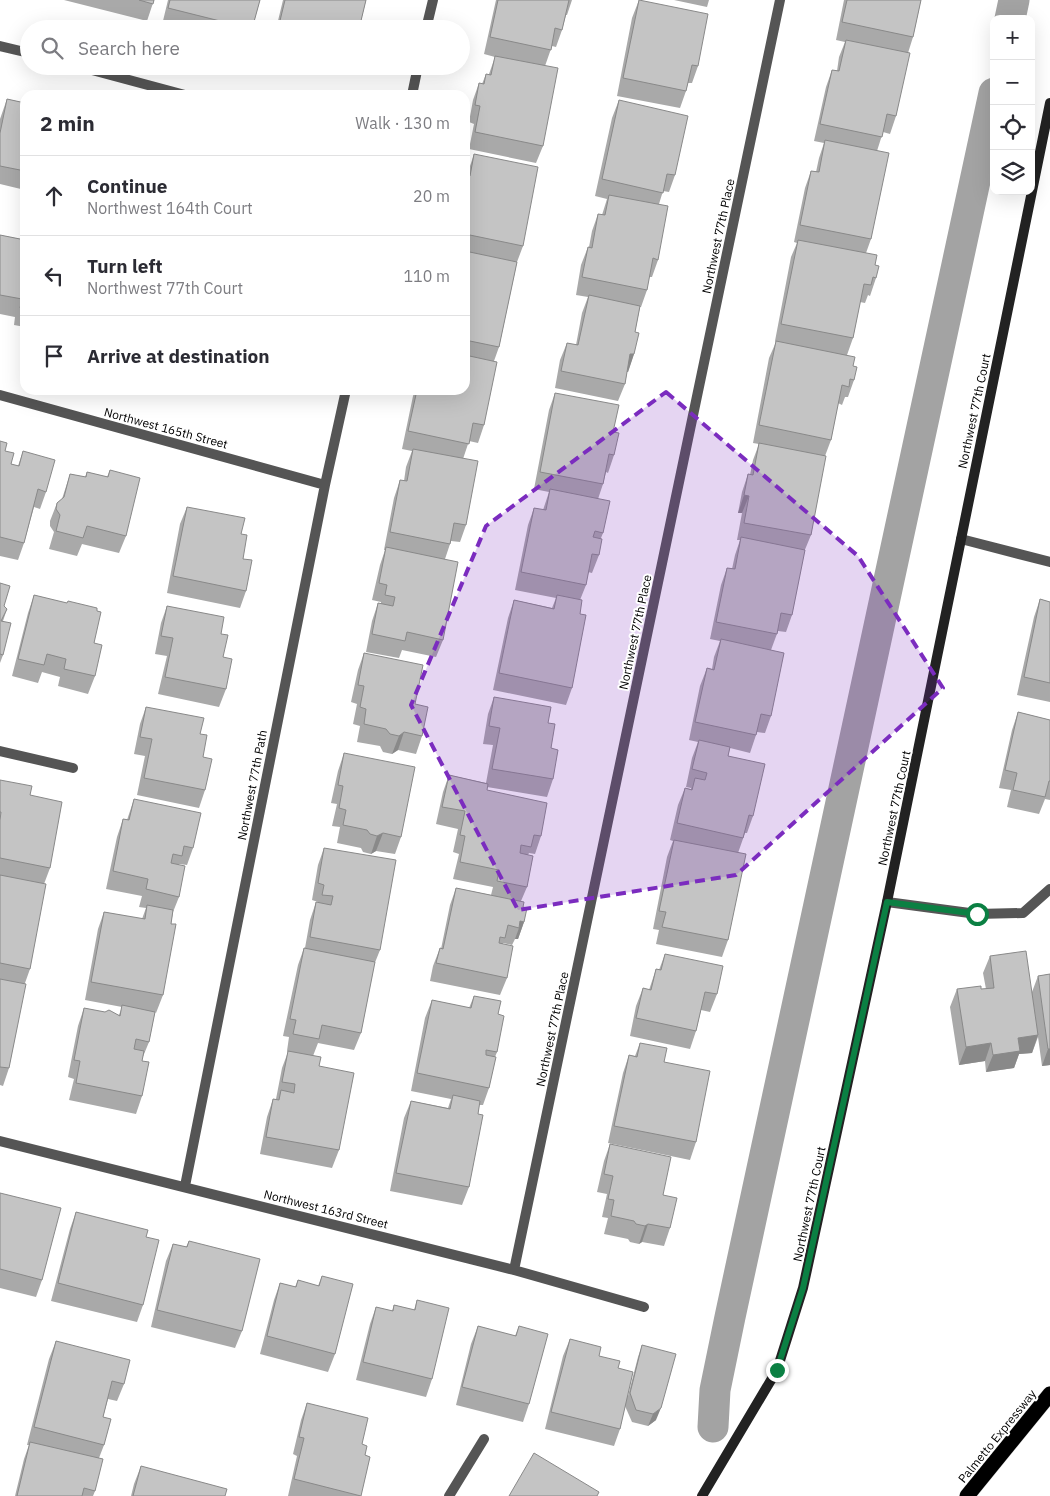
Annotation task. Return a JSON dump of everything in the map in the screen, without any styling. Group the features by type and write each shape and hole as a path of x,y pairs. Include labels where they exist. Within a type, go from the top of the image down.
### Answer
{"highway":[{"name":"Palmetto Expressway","path":"967,1496 1050,1394"}],"street":[{"path":"428,20 433,0"},
{"name":"Northwest 77th Place","path":"514,1270 780,0"},
{"path":"0,46 20,51"},
{"path":"111,75 167,90"},
{"path":"413,90 416,75"},
{"name":"Northwest 77th Court","path":"702,1496 777,1370 803,1288 887,902 1050,104"},
{"name":"Northwest 165th Street","path":"0,395 325,484"},
{"name":"Northwest 77th Path","path":"185,1186 325,484 345,395"},
{"path":"961,539 1050,562"},
{"path":"0,751 73,768"},
{"path":"887,902 977,914 1023,913 1050,889"},
{"name":"Northwest 163rd Street","path":"0,1140 514,1270 644,1307"},
{"path":"449,1496 484,1439"}],"highlighted area":[{"path":"666,392 858,556 943,688 736,875 518,910 411,705 486,526"}],"building":[{"path":"139,0 154,0 153,4"},
{"path":"170,0 260,0 254,20 216,20 168,8"},
{"path":"285,0 366,0 361,20 280,20"},
{"path":"498,0 569,0 562,30 555,28 551,50 490,37"},
{"path":"639,0 708,14 698,66 692,65 686,91 623,78"},
{"path":"847,0 921,0 913,37 842,22"},
{"path":"846,40 910,53 896,116 887,114 882,137 820,124 832,70 839,71"},
{"path":"495,56 558,68 543,146 475,132 480,106 475,105 479,83 484,84 486,74 491,75"},
{"path":"7,99 20,102 20,170 0,166 0,133"},
{"path":"619,100 688,116 675,175 667,174 663,193 602,179"},
{"path":"825,140 889,153 871,239 800,225 811,171 819,172"},
{"path":"474,154 538,167 523,246 470,235 470,176"},
{"path":"609,195 668,206 658,260 653,258 647,290 582,277 588,247 592,248 598,214 605,215"},
{"path":"0,235 20,239 20,299 0,295"},
{"path":"798,240 877,255 875,265 879,266 876,278 873,277 871,285 864,284 853,338 781,324"},
{"path":"470,252 517,262 499,347 470,341"},
{"path":"589,295 640,306 635,332 639,333 634,354 630,354 625,384 561,371 567,343 578,345"},
{"path":"776,341 855,357 853,366 857,367 854,380 850,379 849,387 842,385 831,440 759,425"},
{"path":"470,356 497,362 484,425 473,423 469,444 408,431 416,395 470,395"},
{"path":"555,393 619,405 613,432 619,433 614,455 609,454 603,484 540,472"},
{"path":"0,441 7,443 5,451 14,453 11,464 19,466 23,451 55,460 46,492 38,489 24,543 0,537"},
{"path":"759,443 826,456 811,535 744,523 749,496 744,495 748,474 753,475"},
{"path":"413,449 478,461 466,525 454,523 450,544 390,532 400,480 407,481"},
{"path":"110,470 140,478 126,536 87,526 83,538 56,531 60,515 56,509 57,503 64,497 70,474 86,477 87,472 108,477"},
{"path":"550,489 610,501 603,533 595,531 593,537 602,539 599,555 592,554 586,585 521,572 534,508 546,510"},
{"path":"187,507 245,518 241,534 247,535 243,559 252,560 246,591 173,576"},
{"path":"741,537 805,550 792,615 781,613 777,634 716,622 727,568 735,569"},
{"path":"386,547 458,562 443,640 407,632 405,641 372,634 378,603 393,606 395,597 385,595 387,585 379,583"},
{"path":"0,583 10,586 4,606 7,609 1,621 11,623 3,655 0,654"},
{"path":"34,595 97,608 97,611 101,612 94,643 102,645 95,676 64,669 66,659 47,654 44,665 18,659"},
{"path":"557,595 582,600 580,614 586,615 572,688 499,673 514,600 554,609"},
{"path":"1040,599 1050,602 1050,683 1024,677"},
{"path":"167,606 224,617 221,634 228,635 223,657 232,659 226,689 165,677 173,638 161,636"},
{"path":"721,639 784,653 771,716 761,714 756,735 695,722 707,668 714,670"},
{"path":"364,653 423,665 415,704 428,707 422,736 404,732 399,736 390,734 386,729 364,724 366,709 360,707 364,686 358,685"},
{"path":"494,697 551,707 548,723 555,724 551,748 558,750 553,779 492,769 500,728 489,726"},
{"path":"146,707 204,718 200,734 207,735 203,757 212,759 205,790 144,778 152,739 140,737"},
{"path":"1018,712 1050,720 1050,781 1045,797 1013,790 1017,773 1005,770"},
{"path":"699,740 730,747 728,756 765,764 753,816 749,815 743,838 677,823 685,788 692,790 695,778 705,780 707,773 692,769"},
{"path":"344,753 415,767 401,837 383,833 377,836 370,834 367,830 343,825 346,810 339,808 343,786 338,785"},
{"path":"449,775 488,784 487,790 547,803 541,836 534,835 531,847 521,845 520,853 533,856 527,887 497,881 499,870 460,862 465,836 460,835 465,811 442,807"},
{"path":"0,780 32,786 30,795 62,802 50,868 0,858"},
{"path":"134,799 201,813 193,848 184,846 182,856 173,854 171,863 185,866 179,897 146,889 148,879 113,871 123,819 129,820"},
{"path":"674,840 746,854 728,940 662,927 666,912 659,911"},
{"path":"324,848 396,860 380,950 310,937 316,902 331,905 333,896 322,895 324,885 318,883"},
{"path":"0,875 46,884 30,969 0,963"},
{"path":"456,888 524,902 523,907 527,908 524,922 520,921 519,928 508,925 505,938 500,937 499,943 513,946 507,978 436,963 440,948 443,949"},
{"path":"147,905 173,910 171,924 176,924 163,995 91,982 104,912 145,919"},
{"path":"304,948 375,962 361,1033 322,1025 319,1039 293,1034 296,1020 290,1019"},
{"path":"1026,951 1038,1035 1018,1038 1020,1051 993,1055 991,1043 966,1047 957,989 981,986 981,989 994,988 990,956"},
{"path":"665,954 723,966 717,994 705,992 696,1031 636,1018 643,988 651,990 656,969 661,970"},
{"path":"1050,974 1050,1049 1048,1049 1038,976"},
{"path":"0,979 26,984 9,1068 0,1067"},
{"path":"474,996 501,1001 498,1014 504,1016 497,1052 486,1050 486,1055 496,1057 489,1088 417,1073 432,1000 471,1008"},
{"path":"122,1005 155,1012 149,1042 136,1039 134,1049 144,1051 142,1061 149,1062 142,1096 76,1083 80,1061 74,1060 84,1008 105,1012 109,1010 120,1016"},
{"path":"640,1043 667,1048 664,1062 710,1071 696,1142 614,1126 629,1055 637,1057"},
{"path":"288,1051 321,1057 319,1066 354,1073 339,1150 266,1137 273,1099 279,1100 281,1090 294,1093 295,1084 282,1082"},
{"path":"453,1095 480,1101 478,1114 483,1115 469,1187 396,1173 411,1101 450,1109"},
{"path":"610,1144 671,1157 663,1195 677,1198 670,1228 648,1224 645,1226 636,1224 634,1221 611,1216 614,1200 608,1199 613,1176 604,1174"},
{"path":"0,1193 61,1208 42,1280 0,1269"},
{"path":"76,1212 148,1230 146,1237 159,1240 143,1305 58,1283"},
{"path":"189,1241 260,1259 242,1331 157,1310 173,1244 187,1247"},
{"path":"322,1276 353,1284 335,1354 267,1336 280,1283 296,1287 298,1280 319,1286"},
{"path":"417,1300 449,1308 432,1379 363,1362 376,1307 393,1311 394,1305 415,1310"},
{"path":"478,1326 516,1336 519,1326 548,1334 529,1404 462,1387"},
{"path":"570,1339 601,1347 599,1356 620,1361 618,1368 633,1372 620,1429 551,1412"},
{"path":"56,1341 130,1360 124,1384 112,1381 103,1417 111,1419 104,1445 34,1427"},
{"path":"642,1345 676,1354 661,1408 653,1414 636,1410 630,1393"},
{"path":"307,1403 368,1418 362,1444 367,1446 365,1455 370,1457 361,1496 294,1479 304,1438 299,1437"},
{"path":"30,1442 103,1459 95,1491 84,1488 82,1496 17,1496"},
{"path":"534,1453 599,1492 597,1496 509,1496"},
{"path":"141,1466 227,1489 225,1496 133,1496"}],"waterway":[{"path":"1011,15 1014,0"},
{"path":"713,1427 715,1390 730,1317 991,105"}],"route":[{"path":"777,1370 803,1288 887,902 977,914"}]}
